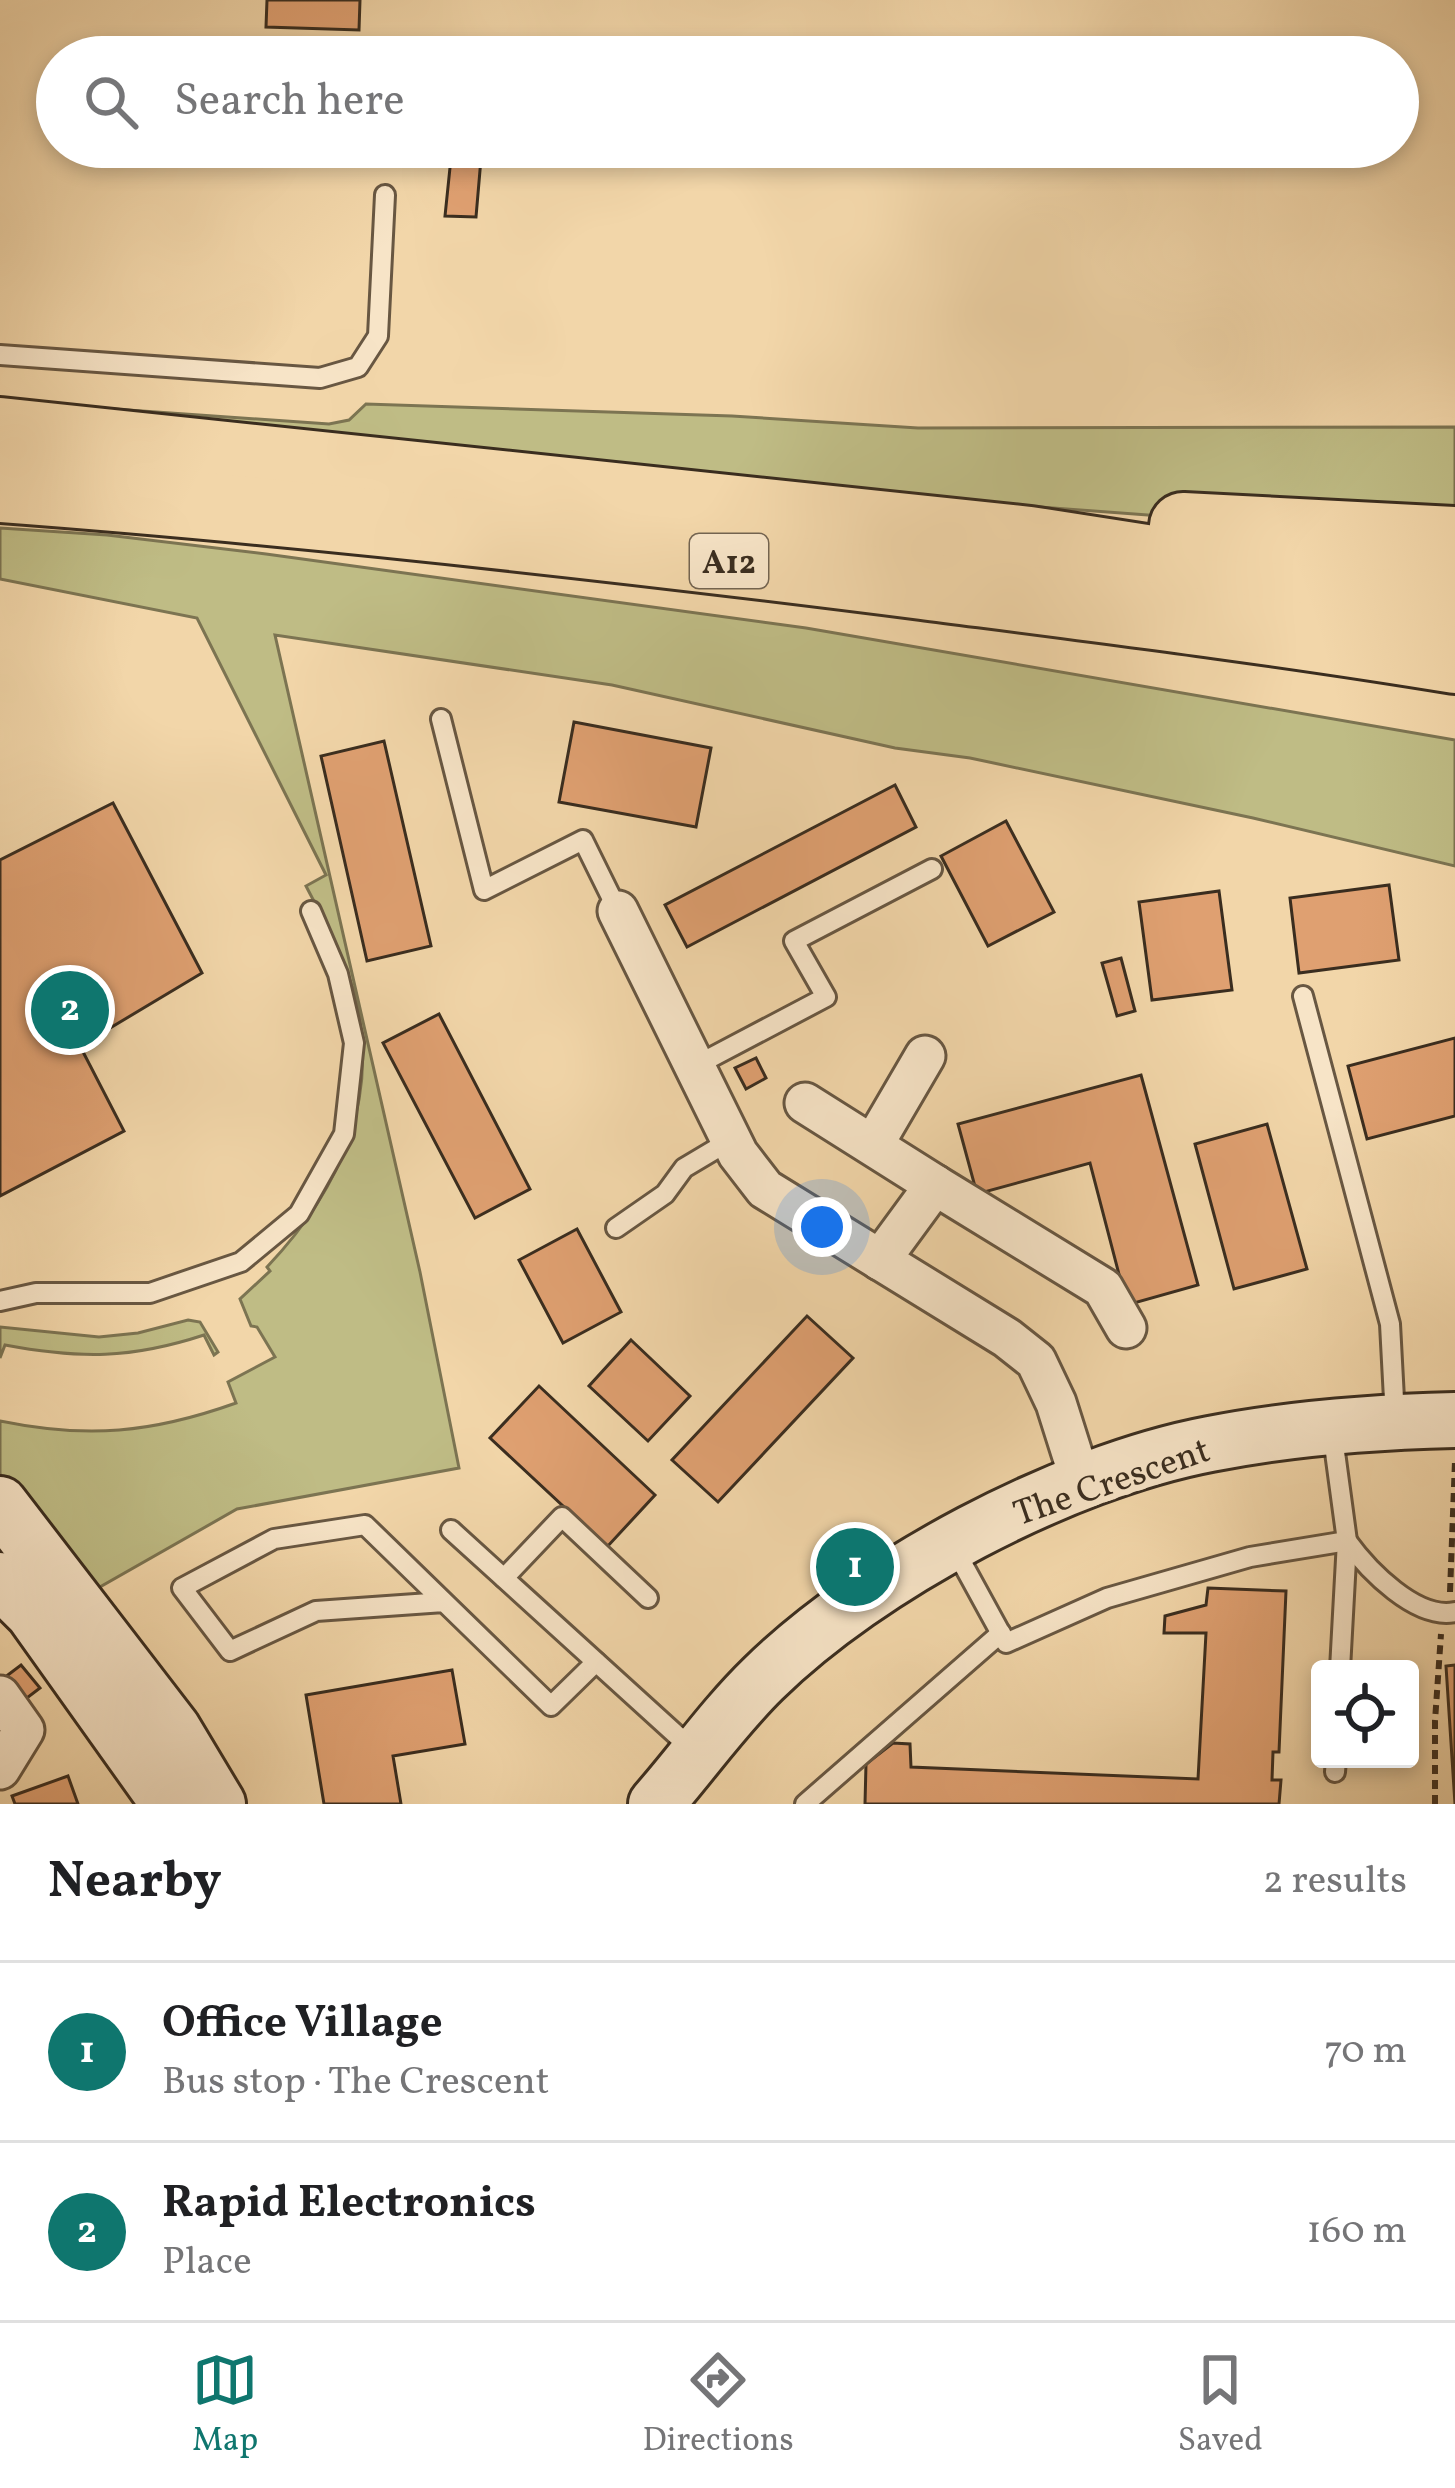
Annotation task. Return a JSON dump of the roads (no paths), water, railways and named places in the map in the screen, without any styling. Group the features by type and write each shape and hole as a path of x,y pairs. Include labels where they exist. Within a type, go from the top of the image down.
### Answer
{"highway":[{"name":"A12","path":"0,431 1030,541 1455,606"},
{"name":"A12","path":"0,489 177,502 697,558 1455,660"},
{"name":"A12","path":"1030,541 1177,526 1455,540"},
{"name":"A12","path":"1127,613 1284,669 1455,701"}],"street":[{"path":"618,911 731,1140 765,1189 1007,1338 1036,1361 1056,1403 1081,1482"},
{"path":"873,1145 925,1056"},
{"path":"806,1103 1102,1288 1126,1328"},
{"path":"880,1260 935,1185"},
{"name":"The Crescent","path":"656,1804 763,1679 886,1583 991,1522 1081,1482 1206,1444 1331,1425 1455,1420"},
{"path":"0,1504 173,1730 218,1804"},
{"path":"0,1580 33,1613 169,1804"},
{"path":"0,1696 24,1730 0,1768"}],"lane":[{"path":"0,355 320,378 358,367 378,336 386,195"},
{"path":"441,718 484,890 583,840 618,911"},
{"path":"694,1066 826,997 794,941 932,869"},
{"path":"0,1301 36,1294 150,1294 241,1262 298,1214 344,1134 354,1043 338,974 311,911"},
{"path":"1303,996 1390,1324 1395,1422"},
{"path":"616,1228 665,1194 684,1168 731,1140"},
{"path":"1331,1425 1346,1541 1340,1660"},
{"path":"504,1578 562,1517 648,1598"},
{"path":"444,1602 316,1610 230,1652 182,1588 274,1540 365,1525 551,1706 596,1662"},
{"path":"451,1530 698,1755"},
{"path":"1346,1541 1361,1561 1424,1610 1451,1613"},
{"path":"952,1544 1006,1643 1107,1598 1250,1557 1346,1541"},
{"path":"805,1804 1001,1633"}],"place":[{"name":"Rapid Electronics","path":"70,1010"},
{"name":"Office Village","path":"855,1567"}]}
